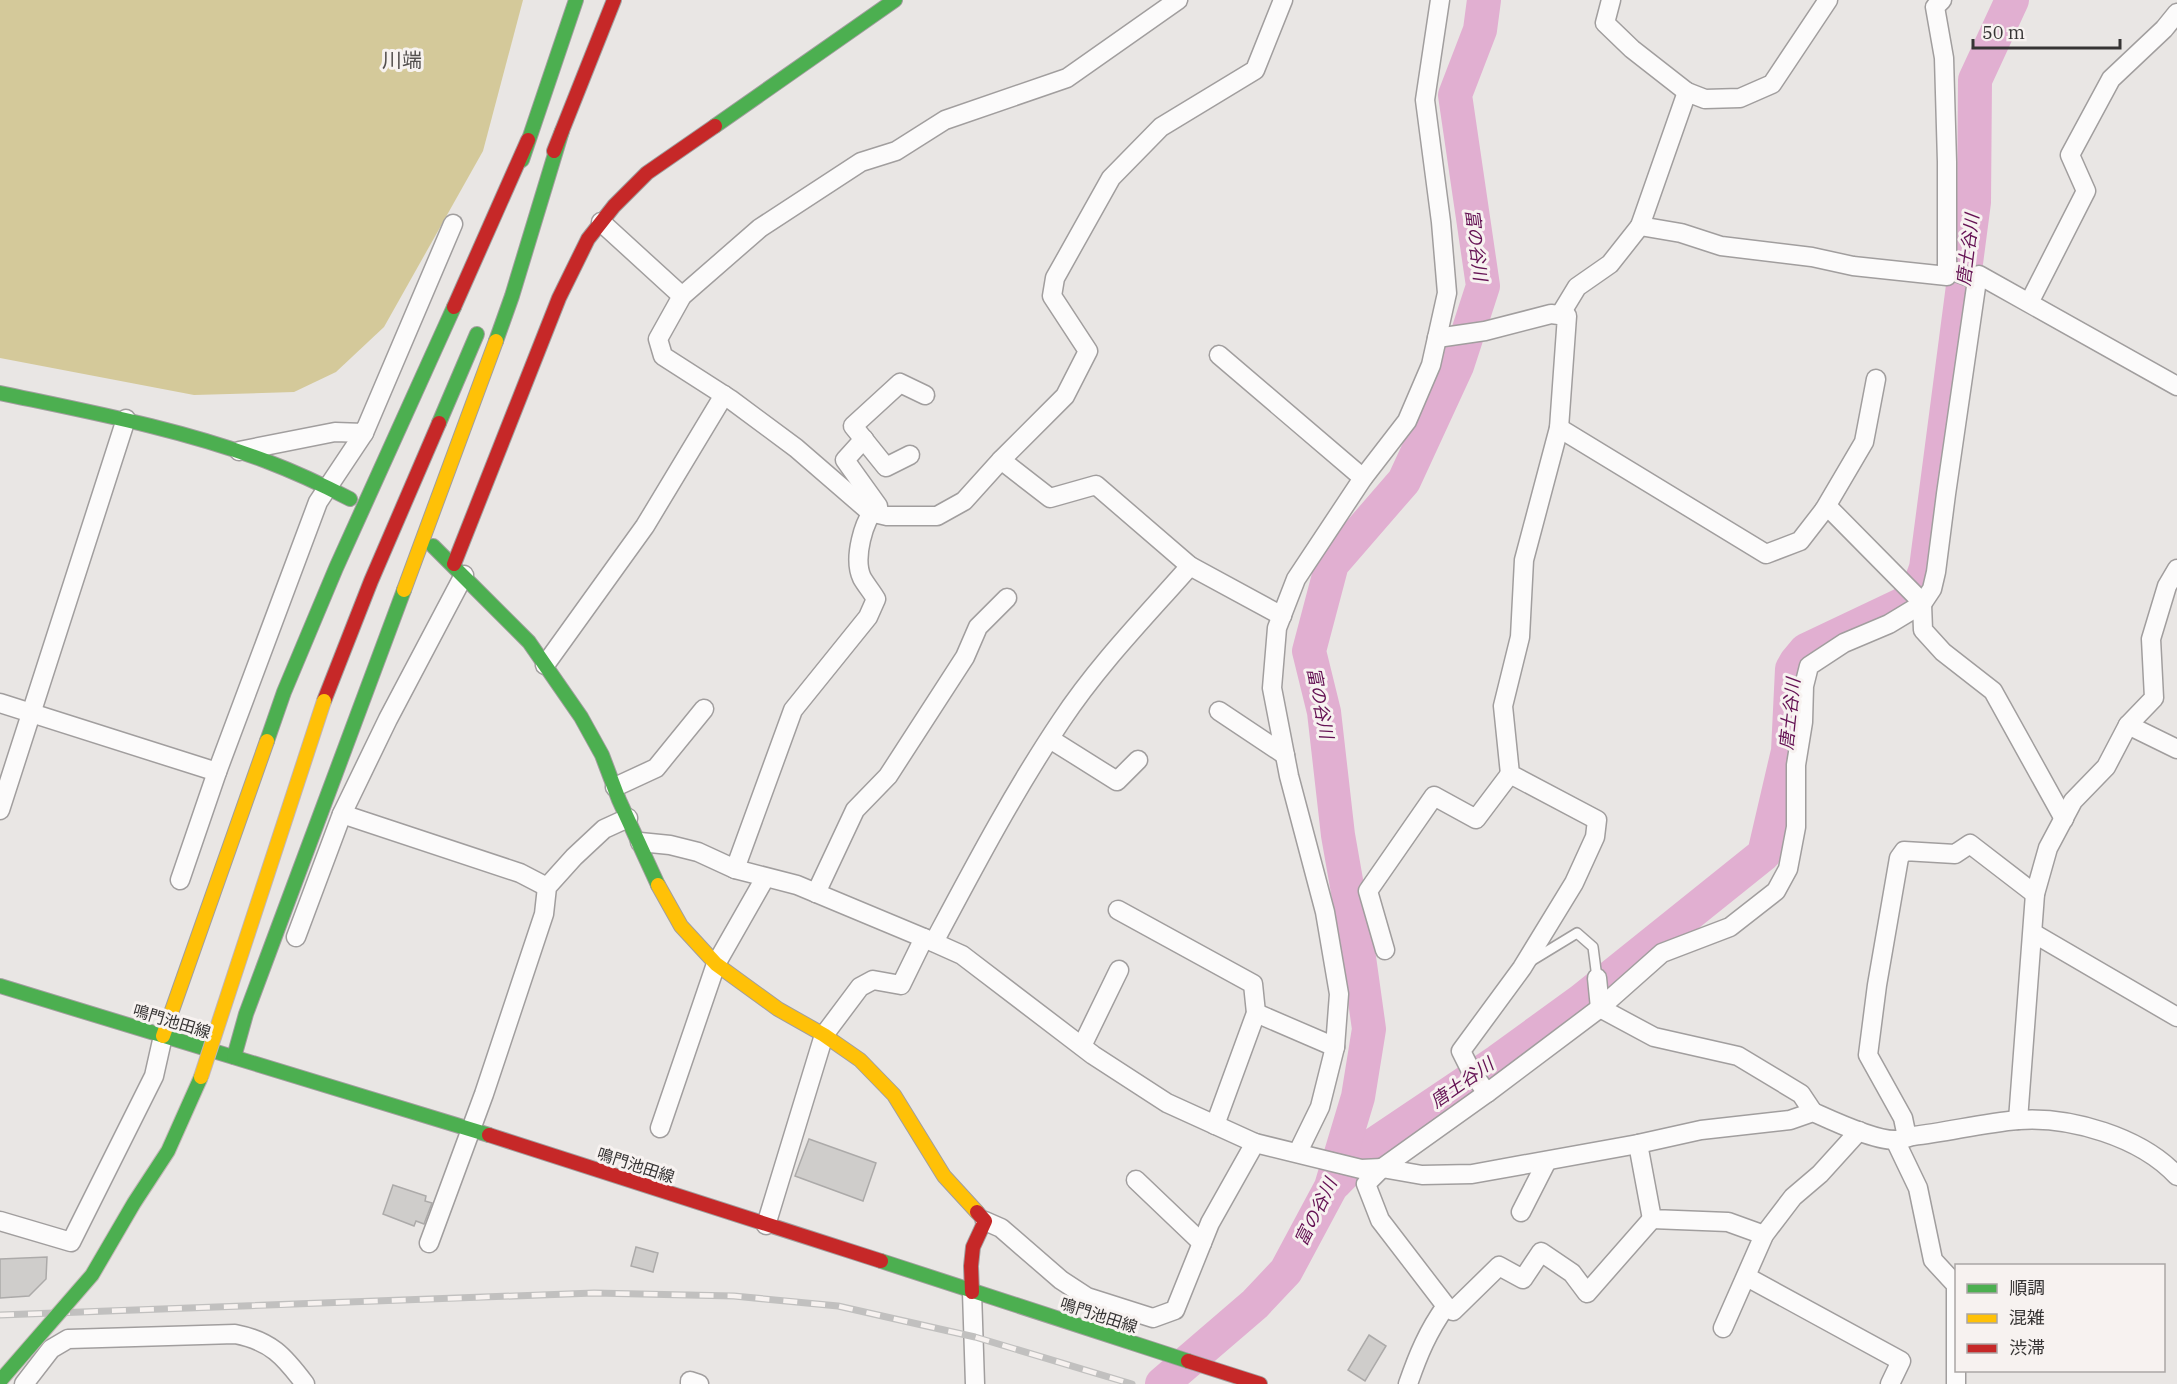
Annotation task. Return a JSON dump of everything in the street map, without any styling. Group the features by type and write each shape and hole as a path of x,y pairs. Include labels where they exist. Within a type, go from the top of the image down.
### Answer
{"main road":[{"path":"489,263 576,0"},
{"path":"512,251 614,0"},
{"path":"459,569 559,298 588,238 614,206 647,173 895,0"},
{"path":"234,1057 246,1014 318,817 471,413 512,296 562,131"},
{"path":"163,1036 284,692 336,568 528,140"},
{"path":"0,1381 92,1275 134,1203 168,1151 196,1089 324,701 371,581 484,317"},
{"path":"0,393 126,419 185,434 238,451 327,487 350,499"},
{"path":"433,546 459,569 529,642 581,717 602,755 664,898 681,926 716,964 778,1009 824,1035 860,1060 894,1095 944,1176 985,1221 973,1248 972,1292"},
{"name":"鳴門池田線","path":"0,986 471,1129 1260,1384"},
{"path":"187,1059 194,1037"}],"street":[{"path":"1178,0 1066,78 945,120 896,151 861,162 760,228 682,296 658,339 663,356 724,395 796,448 870,512 887,516 937,516 963,501 1065,396 1088,351 1052,296 1055,278 1111,178 1161,127 1255,70 1282,0"},
{"path":"1301,1153 1320,1107 1335,1047 1339,994 1325,912 1285,755 1272,688 1277,627 1296,579 1363,478 1407,421 1431,365 1447,293 1441,222 1425,100 1440,0"},
{"path":"1611,0 1605,23 1632,49 1688,92 1705,99 1740,98 1772,84 1828,0"},
{"path":"1652,1219 1587,1293 1572,1273 1541,1252 1522,1280 1499,1266 1453,1311 1446,1306 1380,1220 1366,1184 1382,1168 1485,1091 1662,952 1730,927 1776,891 1788,869 1796,827 1796,765 1803,722 1804,686 1809,666 1844,643 1889,624 1915,595 1932,589 1946,494 1962,274 1944,58 1933,2"},
{"path":"2030,302 2086,191 2070,155 2111,79 2164,29 2177,13"},
{"path":"1560,315 1577,287 1610,264 1640,226 1688,92"},
{"path":"601,222 682,296"},
{"path":"180,880 217,772 318,502 364,433 453,224"},
{"path":"1640,226 1681,233 1721,246 1812,257 1853,266 1947,276 1979,274 2177,386"},
{"path":"1385,950 1368,891 1434,796 1476,819 1510,774 1503,706 1520,637 1524,560 1559,428 1567,316 1551,314 1485,331 1438,338"},
{"path":"1219,355 1363,478"},
{"path":"1559,428 1766,554 1800,541 1824,510 1864,442 1876,379"},
{"path":"910,455 886,467 854,426 900,383 926,395"},
{"path":"545,665 645,526 724,395"},
{"path":"0,810 126,419"},
{"path":"238,451 335,432 364,433"},
{"path":"735,869 793,710 868,617 876,599 861,577 858,550 870,512 878,506 845,460 864,439"},
{"path":"1001,460 1050,498 1096,485 1190,566 1282,616"},
{"path":"1824,510 1831,510 1915,595 1923,630 1943,652 1993,691 2064,819"},
{"path":"766,1225 824,1035 860,987 873,980 901,985 1062,720 1112,655 1190,566"},
{"path":"296,937 342,814 459,569"},
{"path":"2018,1120 2035,894 2048,848 2073,801 2106,767 2128,725 2154,698 2151,639 2167,586 2177,569"},
{"path":"816,893 855,810 888,776 965,657 978,627 1007,598"},
{"path":"0,703 217,772"},
{"path":"615,787 656,768 704,710"},
{"path":"1219,711 1285,755"},
{"path":"2128,725 2177,749"},
{"path":"1050,739 1118,782 1138,760"},
{"path":"1485,1091 1461,1051 1522,968 1574,883 1595,837 1597,820 1510,774"},
{"path":"342,814 520,873 547,887"},
{"path":"429,1243 484,1094 544,914 547,887 574,857 604,830 628,818"},
{"path":"640,842 670,845 698,852 735,869 797,885 929,940 962,955 1082,1046 1141,1088 1167,1103 1255,1143 1361,1169 1382,1168 1422,1175 1472,1174 1638,1144 1701,1130 1790,1120 1813,1112"},
{"path":"1955,1284 1932,1260 1918,1188 1901,1139 1903,1118 1868,1055 1877,985 1899,858 1904,851 1956,854 1970,844 2035,894"},
{"path":"660,1128 716,964 765,878"},
{"path":"1118,910 1253,984 1256,1012 1215,1125"},
{"path":"2033,933 2177,1017"},
{"path":"1082,1046 1119,970"},
{"path":"1597,978 1599,1002"},
{"path":"1599,1002 1654,1038 1738,1056 1801,1094 1813,1112 1858,1131 1901,1139 2018,1120 2050,1120 2101,1131 2145,1149 2164,1162 2177,1176"},
{"path":"1256,1012 1335,1047"},
{"path":"0,1221 71,1242 154,1076 163,1036"},
{"path":"1723,1329 1764,1235 1793,1197 1820,1173 1858,1131"},
{"path":"985,1221 1001,1228 1062,1280 1087,1297 1153,1318 1175,1310 1210,1223 1255,1143"},
{"path":"1638,1144 1652,1219"},
{"path":"1521,1212 1547,1161"},
{"path":"1136,1180 1202,1243"},
{"path":"1652,1219 1728,1222 1764,1235"},
{"path":"1747,1277 1901,1361 1890,1384"},
{"path":"972,1292 975,1384"},
{"path":"1408,1384 1426,1336 1446,1306"},
{"path":"0,1359 23,1384 51,1349 68,1339 234,1334 248,1337 270,1347 284,1357 305,1384"},
{"path":"690,1384 690,1381 699,1384"}],"lane":[{"path":"1522,968 1577,933 1593,947 1597,978"}],"shaded area":[{"path":"0,0 523,0 483,151 384,327 336,372 294,392 194,395 0,358"}],"building":[{"path":"809,1139 876,1163 863,1201 795,1176"},
{"path":"393,1185 426,1196 425,1201 432,1203 424,1224 416,1221 414,1226 383,1214"},
{"path":"636,1247 658,1253 653,1272 631,1266"},
{"path":"47,1257 46,1279 29,1296 0,1298 0,1259"},
{"path":"1369,1335 1386,1346 1365,1381 1348,1370"}],"waterway":[{"name":"富の谷川","path":"1162,1384 1255,1304 1286,1271 1331,1187 1358,1097 1369,1029 1338,835 1324,712 1309,651 1332,564 1404,481 1457,366 1483,286 1455,95 1480,30 1484,0"},
{"name":"唐土谷川","path":"1335,1183 1370,1147 1498,1061 1582,1000 1764,854 1788,751 1792,669 1796,662 1806,650 1903,604 1918,588 1926,568 1974,202 1975,80 2012,0"}],"railway":[{"path":"0,1315 594,1293 734,1296 838,1306 975,1337 1132,1384"}],"traffic: fast":[{"path":"522,160 576,0"},
{"path":"715,126 895,0"},
{"path":"496,341 562,131"},
{"path":"267,741 284,692 336,568 454,307"},
{"path":"439,423 477,334"},
{"path":"0,393 135,422 201,440 277,465 350,499"},
{"path":"433,546 529,642 581,717 602,755 619,800 658,885"},
{"path":"234,1057 246,1014 404,590"},
{"path":"0,986 489,1135"},
{"path":"0,1381 92,1275 134,1203 168,1151 201,1077"},
{"path":"881,1261 1188,1361"}],"traffic: slow":[{"path":"404,590 496,341"},
{"path":"201,1077 324,701"},
{"path":"163,1036 267,741"},
{"path":"658,885 681,926 716,964 778,1009 824,1035 860,1060 894,1095 944,1176 977,1212"}],"traffic: jam":[{"path":"554,151 614,0"},
{"path":"454,564 559,298 588,239 614,206 647,173 715,126"},
{"path":"454,307 528,140"},
{"path":"324,701 371,581 439,423"},
{"path":"489,1135 881,1261"},
{"path":"972,1292 973,1247 985,1221 977,1212"},
{"path":"1188,1361 1260,1384"}],"district":[{"name":"川端","path":"402,60"}]}
